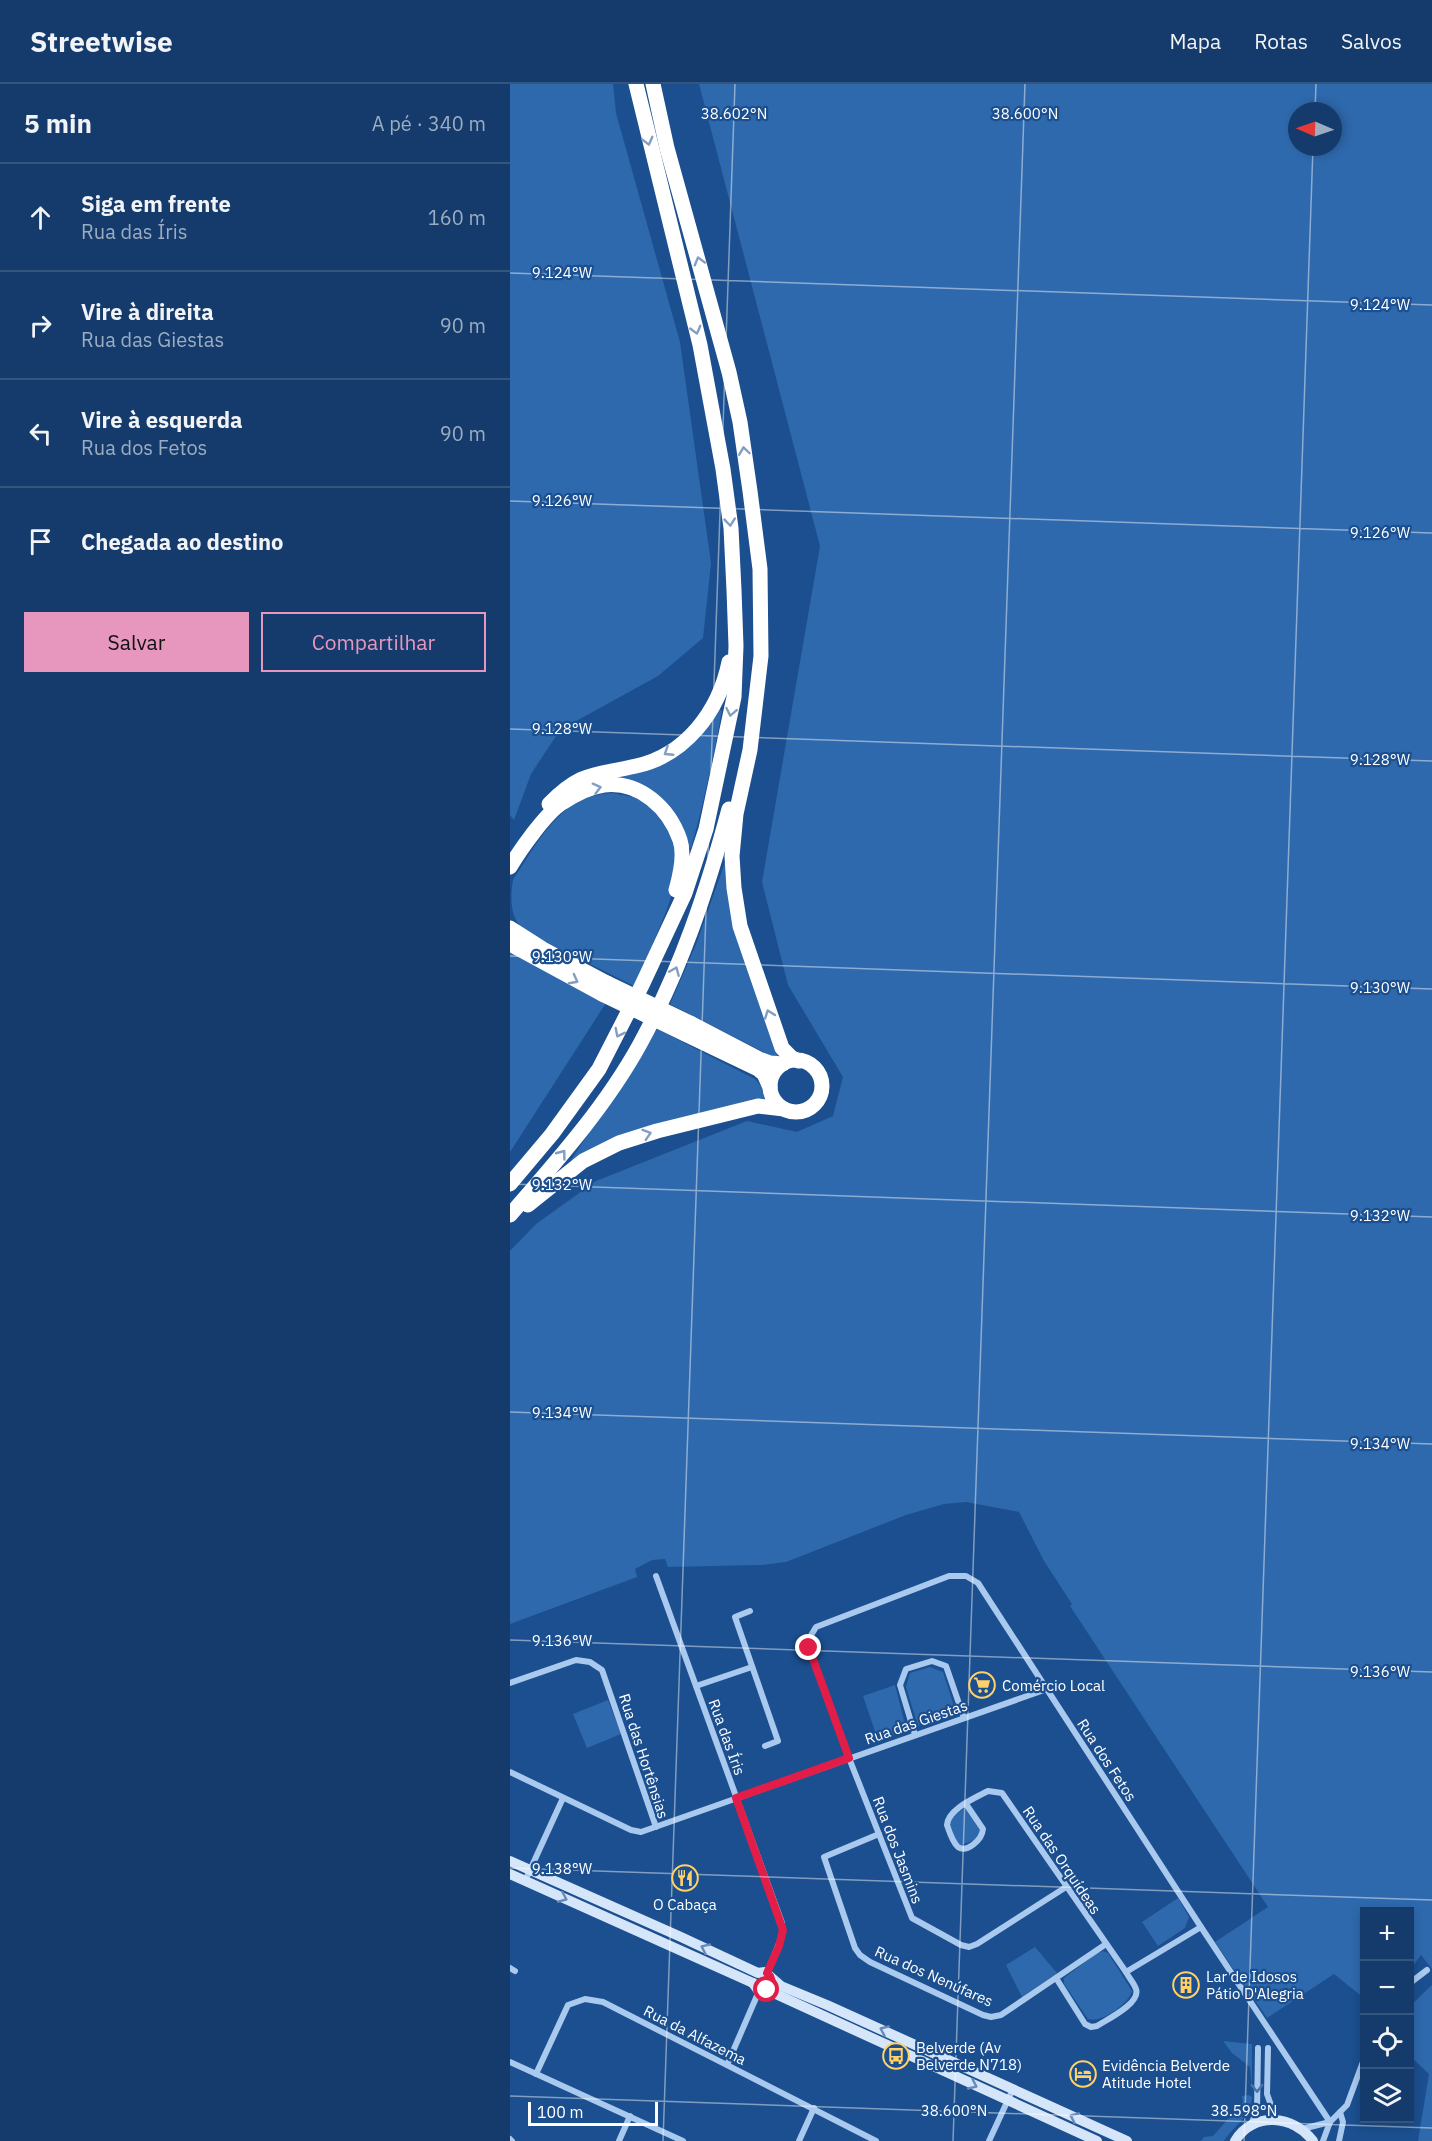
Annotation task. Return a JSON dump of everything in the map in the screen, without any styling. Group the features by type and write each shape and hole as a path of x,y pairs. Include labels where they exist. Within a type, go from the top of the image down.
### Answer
{"highway":[{"path":"510,1184 552,1134 599,1069 685,893 706,829 734,697 736,646 734,590 723,469 700,345 668,223 636,84"},
{"path":"510,1220 583,1161 619,1143 657,1131 758,1106 800,1112 819,1098 821,1082 818,1074 807,1063 792,1058 782,1048 740,926 732,856 736,814 750,750 761,656 760,569 742,434 729,372 670,159 653,84"},
{"path":"510,1215 556,1162 608,1093 640,1045 674,975 693,929 710,879 729,809 748,718 755,632 754,530"},
{"path":"510,854 546,807 564,789 583,777 657,760 684,743 705,720 725,682 730,656 734,590"},
{"path":"510,867 559,804 581,792 603,785 619,785 635,788 651,797 674,826 681,842 681,859 680,875 666,926 642,985"},
{"path":"510,928 605,989"},
{"path":"510,944 759,1059 776,1064 799,1061"},
{"path":"688,1028 764,1074 774,1100 784,1109"},
{"path":"770,1087 773,1074 783,1064"}],"main road":[{"path":"510,1861 527,1876"},
{"path":"510,1874 527,1876 763,1981 1007,2100 1097,2141"},
{"path":"763,1981 827,2005 1127,2141"},
{"path":"1235,2140 1250,2126 1276,2119 1290,2122 1302,2129 1313,2141"}],"street":[{"name":"Rua das Íris","path":"656,1576 783,1930 779,1946 727,2065"},
{"name":"Rua dos Fetos","path":"849,1758 809,1648 811,1633 820,1624 949,1576 966,1576 981,1586 1330,2122"},
{"path":"750,1611 735,1617 778,1741 765,1746"},
{"name":"Rua das Hortênsias","path":"510,1683 576,1660 590,1662 602,1670 656,1827 634,1831 510,1772"},
{"path":"915,1735 900,1685 906,1669 931,1661 946,1666 964,1718"},
{"path":"696,1686 752,1667"},
{"name":"Rua das Giestas","path":"656,1827 1047,1689"},
{"name":"Rua dos Jasmins","path":"849,1758 912,1918 961,1945 969,1947 1066,1887"},
{"name":"Rua das Orquídeas","path":"966,1804 983,1829 983,1834 979,1840 963,1848 956,1844 946,1822 950,1814 966,1804 988,1791 1002,1793 1137,1991 1135,1999 1094,2027 1085,2024 1056,1978"},
{"path":"527,1876 563,1798"},
{"name":"Rua dos Nenúfares","path":"879,1834 824,1857 855,1948 860,1955 891,1972 991,2017 1001,2015 1106,1944"},
{"path":"1126,1972 1201,1927"},
{"path":"1414,1980 1427,1970"},
{"name":"Rua da Alfazema","path":"536,2074 568,2005 585,1999 603,2002 876,2141"},
{"path":"1250,2126 1257,2111 1258,2048"},
{"path":"1268,2048 1267,2094 1276,2119"},
{"path":"510,2062 683,2141"},
{"path":"1323,2141 1330,2122 1347,2105 1361,2069"},
{"path":"989,2141 1014,2089"},
{"path":"799,2141 814,2108"},
{"path":"1339,2141 1342,2122 1340,2112"},
{"path":"619,2141 630,2116"},
{"path":"1302,2129 1330,2122"}],"shaded area":[{"path":"510,84 613,84 616,113 680,342 711,563 703,638 658,676 560,730 531,774 514,820 510,815"},
{"path":"699,84 1432,84 1432,1969 1421,1955 1414,1965 1414,1907 1360,1907 1360,1995 1334,1974 1267,2018 1215,1942 1268,1907 1070,1606 1072,1604 1044,1561 1019,1512 966,1502 944,1504 906,1515 786,1562 761,1565 668,1567 665,1559 652,1560 635,1569 637,1577 510,1624 510,1251 536,1224 596,1181 747,1121 797,1132 833,1116 843,1077 788,985 762,882 820,546"},
{"path":"719,709 722,711 715,746 691,848 687,847 683,830 614,777 651,766"},
{"path":"612,793 636,798 653,808 667,825 675,847 675,882 657,934 634,986 526,932 517,921 512,909 513,880 552,823 578,802"},
{"path":"725,862 784,1056 775,1058 670,1004 697,942"},
{"path":"510,951 606,1003 510,1152"},
{"path":"657,1029 755,1079 762,1087 765,1102 574,1162 571,1160"},
{"path":"930,1667 943,1672 956,1712 918,1726 906,1687 910,1673"},
{"path":"895,1685 906,1728 902,1733 878,1740 863,1696"},
{"path":"608,1700 621,1734 587,1748 573,1714"},
{"path":"965,1808 980,1830 977,1839 961,1845 957,1843 949,1822 951,1816"},
{"path":"1178,1898 1189,1917 1185,1928 1158,1946 1142,1922"},
{"path":"1035,1947 1057,1973 1022,1997 1006,1965"},
{"path":"1103,1951 1108,1953 1132,1991 1120,2007 1100,2019 1093,2020 1088,2019 1064,1984 1064,1978"},
{"path":"1432,1985 1432,2141 1418,2141 1429,2074 1414,2060 1414,2002"},
{"path":"1223,2041 1252,2044 1252,2088 1250,2067 1232,2053"},
{"path":"1242,2096 1252,2097 1249,2110 1224,2141 1201,2141 1204,2137 1213,2136 1243,2102"}],"place":[{"name":"Comércio Local","path":"982,1685"},
{"name":"O Cabaça","path":"685,1878"},
{"name":"Lar de Idosos Pátio D'Alegria","path":"1186,1985"},
{"name":"Belverde (Av Belverde N718)","path":"896,2056"},
{"name":"Evidência Belverde Atitude Hotel","path":"1083,2074"}],"route":[{"path":"767,1990 772,1982 767,1973 779,1946 783,1930 782,1923 736,1798 849,1758 809,1648"}]}
